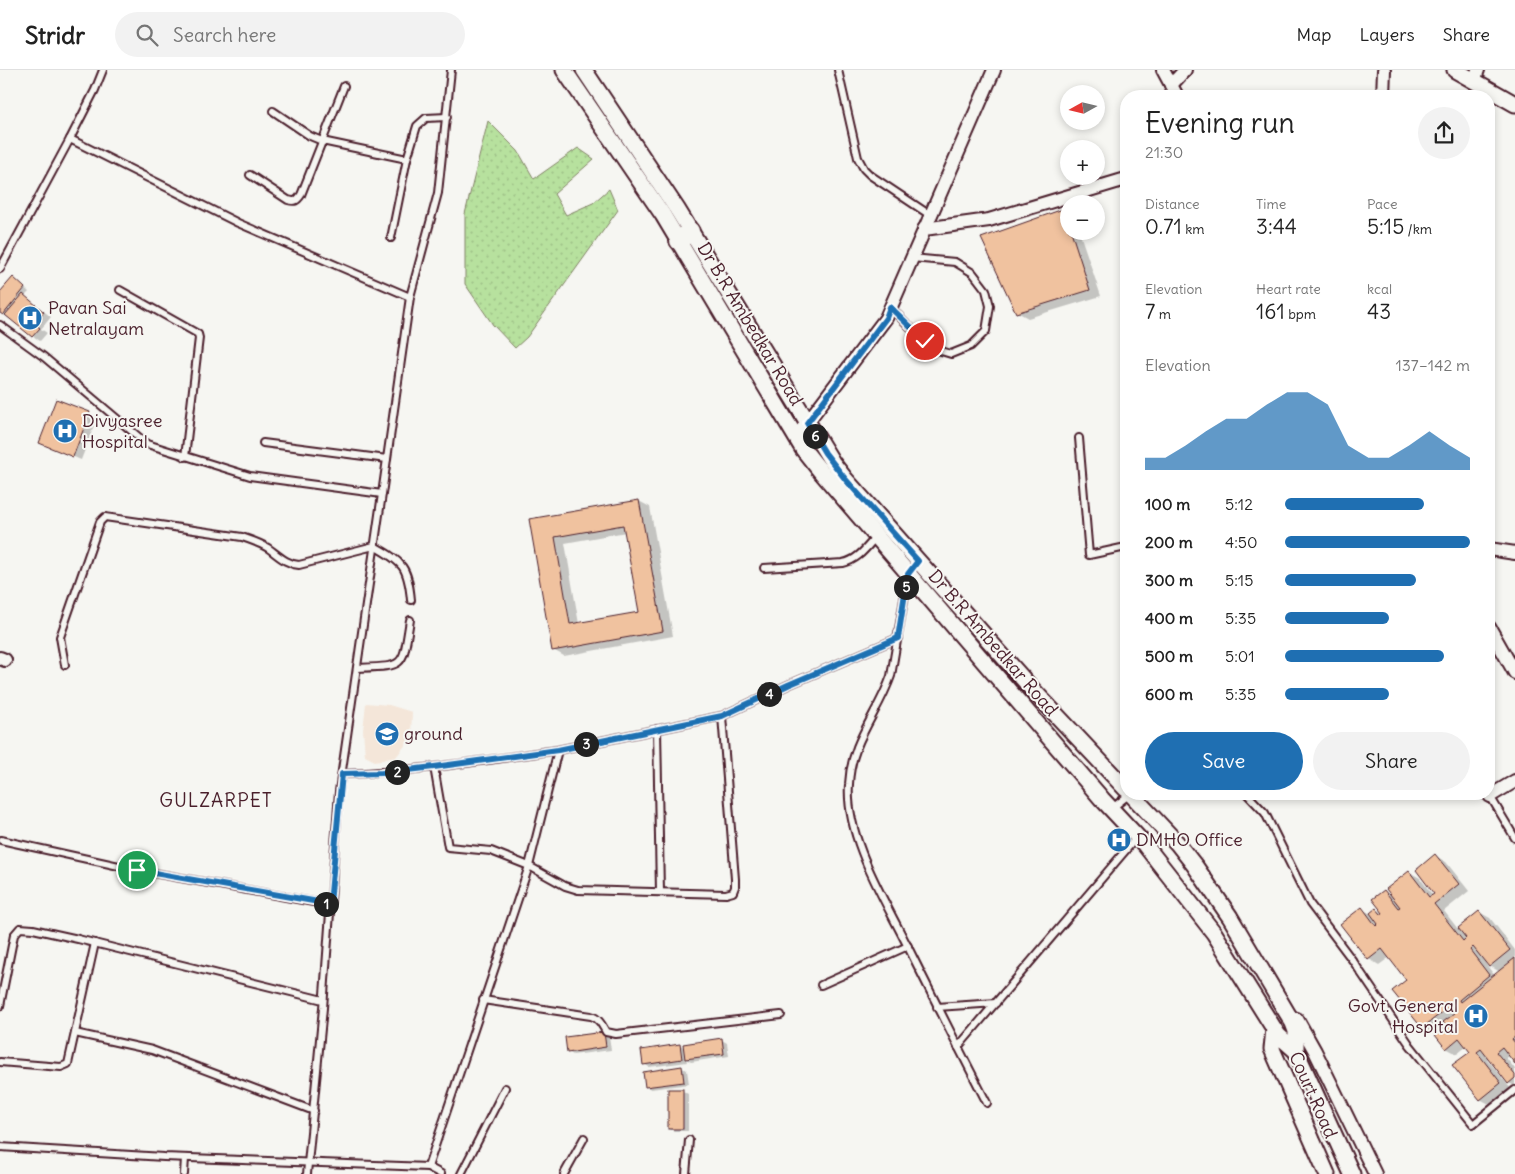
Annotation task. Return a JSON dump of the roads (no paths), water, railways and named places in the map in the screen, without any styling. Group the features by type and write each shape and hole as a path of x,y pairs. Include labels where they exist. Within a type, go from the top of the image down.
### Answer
{"street":[{"name":"Dr B.R Ambedkar Road","path":"564,70 663,215 685,236 796,437 822,474 1165,869 1214,933 1278,1035 1299,1056"},
{"name":"Dr B.R Ambedkar Road","path":"584,70 685,236 825,453 846,480 1032,689 1120,783"},
{"path":"796,437 886,318 994,70"},
{"path":"1163,70 1173,90"},
{"path":"1175,90 1185,70"},
{"path":"1383,90 1384,70"},
{"path":"1455,70 1476,75 1515,104"},
{"path":"924,229 989,220 1120,181"},
{"path":"1495,550 1515,553"},
{"path":"1495,638 1515,673"},
{"path":"1495,792 1515,781"},
{"name":"Dr B.R Ambedkar Road","path":"1136,800 1177,843 1194,866 1230,917 1290,1018 1296,1031 1299,1056 1352,1174"},
{"path":"1290,1018 1297,1019 1315,1051 1376,1174"},
{"name":"Court Road","path":"1274,1029 1272,1049 1327,1174"}],"lane":[{"path":"0,269 70,139 103,70"},
{"path":"307,1174 342,774 410,297 438,193 451,70"},
{"path":"838,70 858,158 864,169 930,215"},
{"path":"250,175 288,200 293,202 298,200 344,86"},
{"path":"273,112 310,136 322,141 407,159"},
{"path":"391,238 407,159 417,126 426,118 447,117"},
{"path":"70,139 238,224 410,297"},
{"path":"890,307 931,348 950,354 971,346 986,331 990,306 986,290 973,273 955,262 912,258"},
{"path":"120,290 198,334 186,457"},
{"path":"0,325 44,357 147,444 250,476 382,494"},
{"path":"1079,438 1089,555 1120,549"},
{"path":"263,443 387,459"},
{"path":"65,665 60,637 100,522 104,517 242,537 260,544 286,562 299,565 374,546 393,556 406,572 411,600"},
{"path":"764,568 843,563 857,558 876,537"},
{"path":"918,561 908,574 891,676 859,740 851,765 848,784 849,804 857,840 874,879 986,1103"},
{"path":"357,668 389,667 401,661 404,655 410,620"},
{"path":"342,774 382,773 558,750 722,716 788,685 898,638"},
{"path":"434,767 448,847 491,851 529,866 565,886 578,890 726,894 733,892 735,887 722,716"},
{"path":"657,729 660,892"},
{"path":"428,1166 529,866 558,750"},
{"path":"1111,809 1122,800"},
{"path":"1253,800 1265,813 1310,904 1353,961 1410,1045 1473,1124 1515,1090"},
{"path":"1493,800 1515,838"},
{"path":"958,1048 1137,837"},
{"path":"1,840 137,870 330,904"},
{"path":"0,1006 14,935 20,928 33,929 95,943 323,1000"},
{"path":"0,1062 65,1066 69,1060 95,943"},
{"path":"821,985 908,946"},
{"path":"483,1000 591,1016 599,1020 606,1032 616,1034 781,1014"},
{"path":"937,1006 996,1003"},
{"path":"75,1033 152,1050 314,1111"},
{"path":"461,1174 505,1088"},
{"path":"564,1174 584,1138"},
{"path":"686,1174 689,1140"},
{"path":"0,1147 185,1158 428,1166 441,1174"},
{"path":"184,1174 185,1158"}],"place":[{"name":"Pavan Sai Netralayam","path":"30,318"},
{"name":"Divyasree Hospital","path":"65,431"},
{"name":"ground","path":"387,734"},
{"name":"DMHO Office","path":"1119,840"},
{"name":"Govt. General Hospital","path":"1476,1016"}],"district":[{"name":"GULZARPET","path":"216,800"}]}
